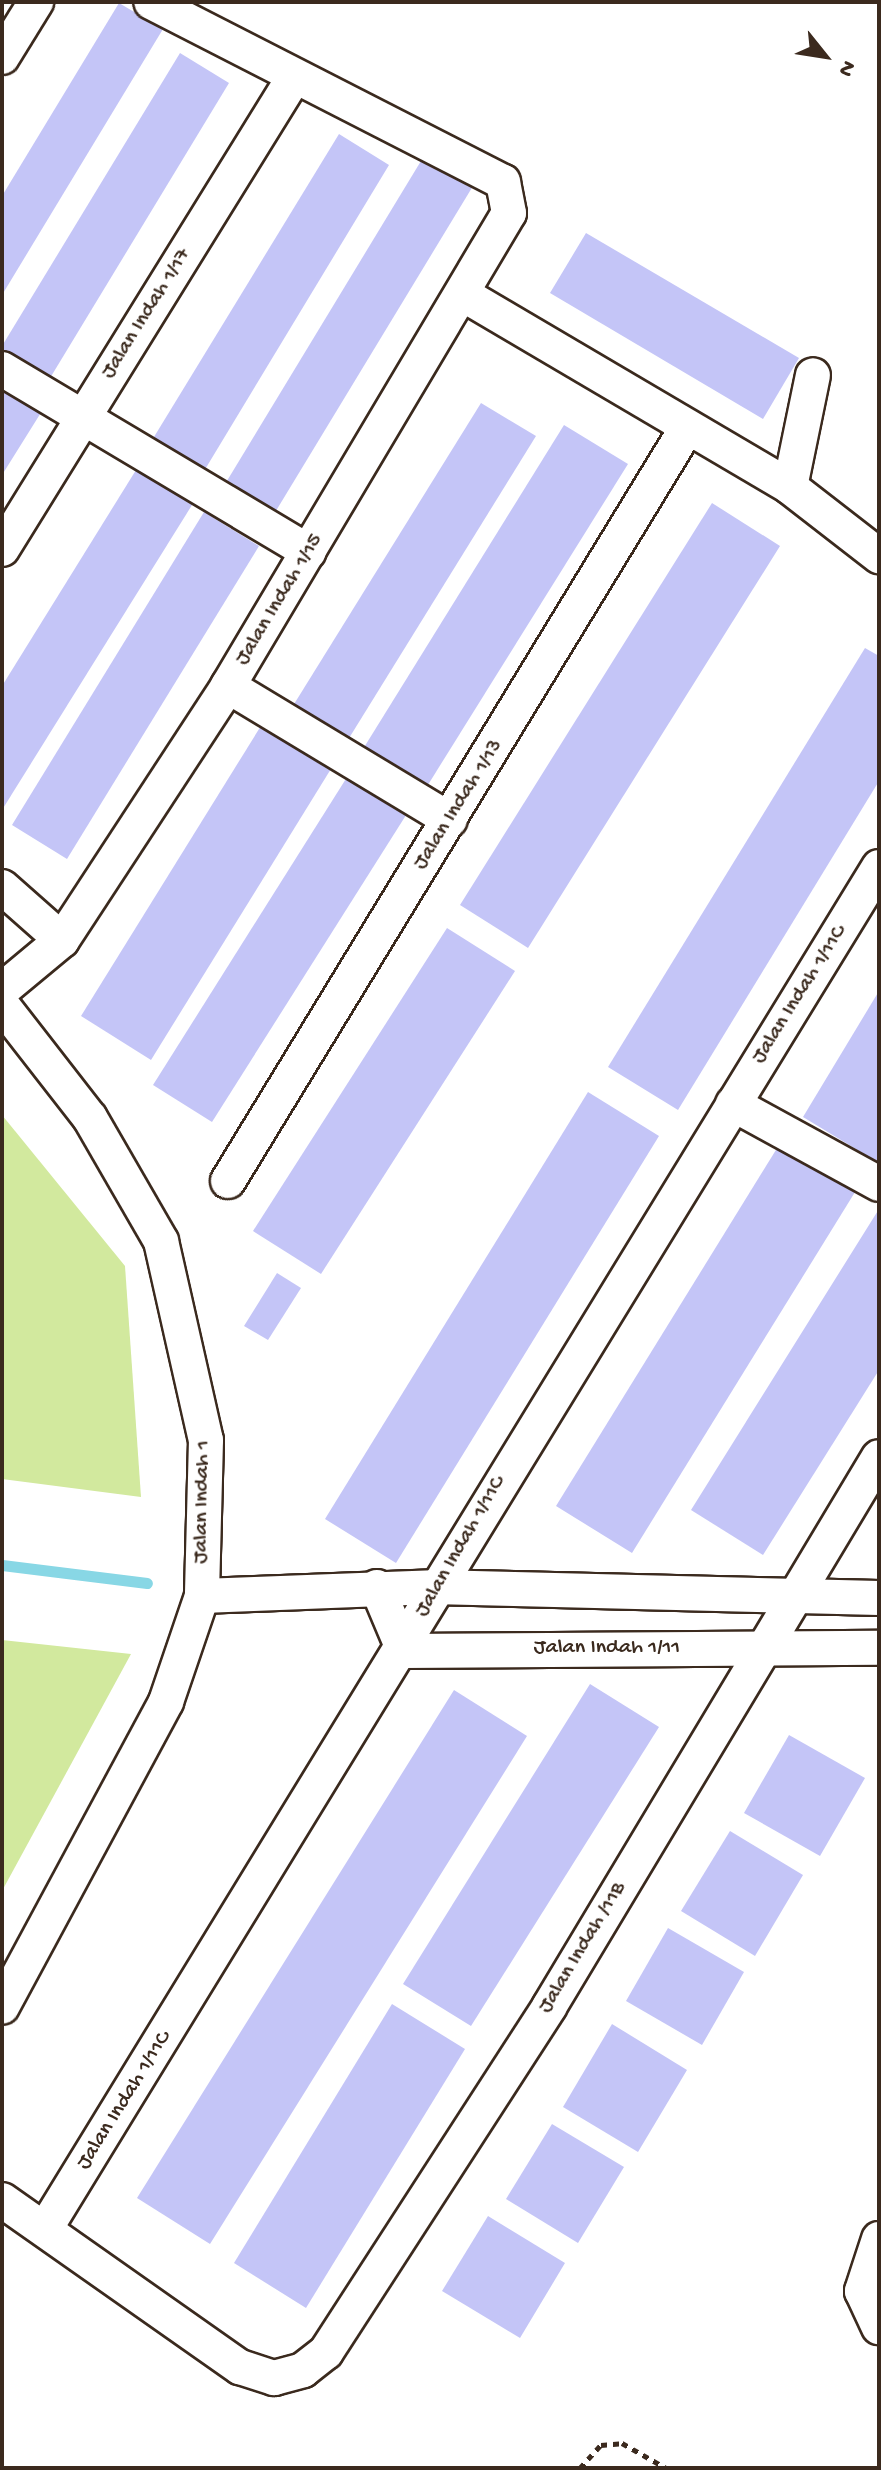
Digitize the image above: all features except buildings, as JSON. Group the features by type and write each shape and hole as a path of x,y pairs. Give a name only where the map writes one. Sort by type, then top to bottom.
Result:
{"street":[{"path":"2,57 36,2"},
{"path":"151,2 293,79"},
{"name":"Jalan Indah 1/15","path":"2,990 62,940 228,686 466,296 509,213 503,182 293,79"},
{"name":"Jalan Indah 1/17","path":"2,549 293,79"},
{"path":"466,296 790,487 879,556"},
{"path":"2,369 309,552"},
{"path":"790,487 813,375"},
{"name":"Jalan Indah 1/13","path":"228,1181 687,428"},
{"path":"228,686 450,820"},
{"name":"Jalan Indah 1/11C","path":"45,2229 404,1651 433,1587 879,867"},
{"path":"2,887 62,940"},
{"name":"Jalan Indah 1","path":"2,1005 90,1118 161,1241 190,1342 206,1440 202,1596 166,1702 118,1803 2,2007"},
{"path":"733,1104 879,1184"},
{"name":"Jalan Indah /11B","path":"45,2229 240,2367 274,2378 303,2370 326,2352 549,2007 792,1594 879,1457"},
{"path":"377,1587 404,1651"},
{"path":"202,1596 433,1587 879,1598"},
{"name":"Jalan Indah 1/11","path":"404,1651 879,1648"},
{"path":"2,2200 45,2229"},
{"path":"879,2239 862,2291 879,2327"}],"path":[{"path":"580,2468 601,2445 622,2443 666,2468"}],"green space":[{"path":"2,1115 125,1266 141,1497 2,1479"},
{"path":"2,1640 131,1654 2,1891"}],"waterway":[{"path":"2,1565 147,1583"}]}
